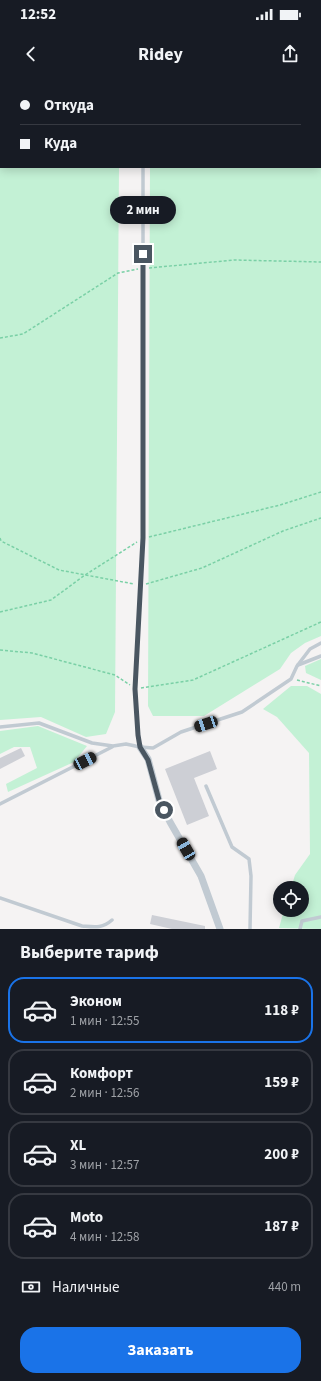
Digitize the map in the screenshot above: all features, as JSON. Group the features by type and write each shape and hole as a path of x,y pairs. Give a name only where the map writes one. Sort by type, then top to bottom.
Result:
{"street":[{"path":"140,747 148,760 159,800 201,876 220,929"}],"lane":[{"path":"140,747 135,689 143,538 143,168"},
{"path":"0,727 39,723 92,743 113,746 126,744 153,748 181,732 242,712 291,680 297,666 310,648 321,643"},
{"path":"297,666 321,656"},
{"path":"0,804 113,746"},
{"path":"206,786 232,847 249,859 251,876 250,929"},
{"path":"0,898 82,926 105,926 112,920"},
{"path":"300,929 302,921 321,916"}],"path":[{"path":"0,338 22,334 118,273 143,268 234,260 321,262"},
{"path":"0,612 51,600 84,575 143,538 280,505 321,492"},
{"path":"0,538 1,541 58,570 140,585 202,568 283,531 321,518"},
{"path":"0,650 32,653 115,675 135,689 193,680 321,622"},
{"path":"291,680 305,681 321,686"}],"green space":[{"path":"0,168 119,168 115,712 106,734 86,737 41,717 0,720"},
{"path":"150,168 321,168 321,636 305,643 291,653 280,669 204,716 153,716 148,706"},
{"path":"321,659 321,680 306,673 305,666"},
{"path":"291,686 307,686 321,694 321,929 279,928 282,917 309,917 309,881 293,881 295,875 310,854 309,753 277,717 263,709"},
{"path":"38,726 87,746 74,762 8,792 6,784 37,768 30,747 14,747 0,754 0,731"}],"building":[{"path":"21,748 25,756 0,769 0,758"},
{"path":"210,751 217,769 194,778 209,816 187,825 165,769"},
{"path":"152,915 205,926 205,929 172,929 150,924"}],"route":[{"path":"143,254 143,538 135,689 140,747 148,760 159,800 164,810"}]}
